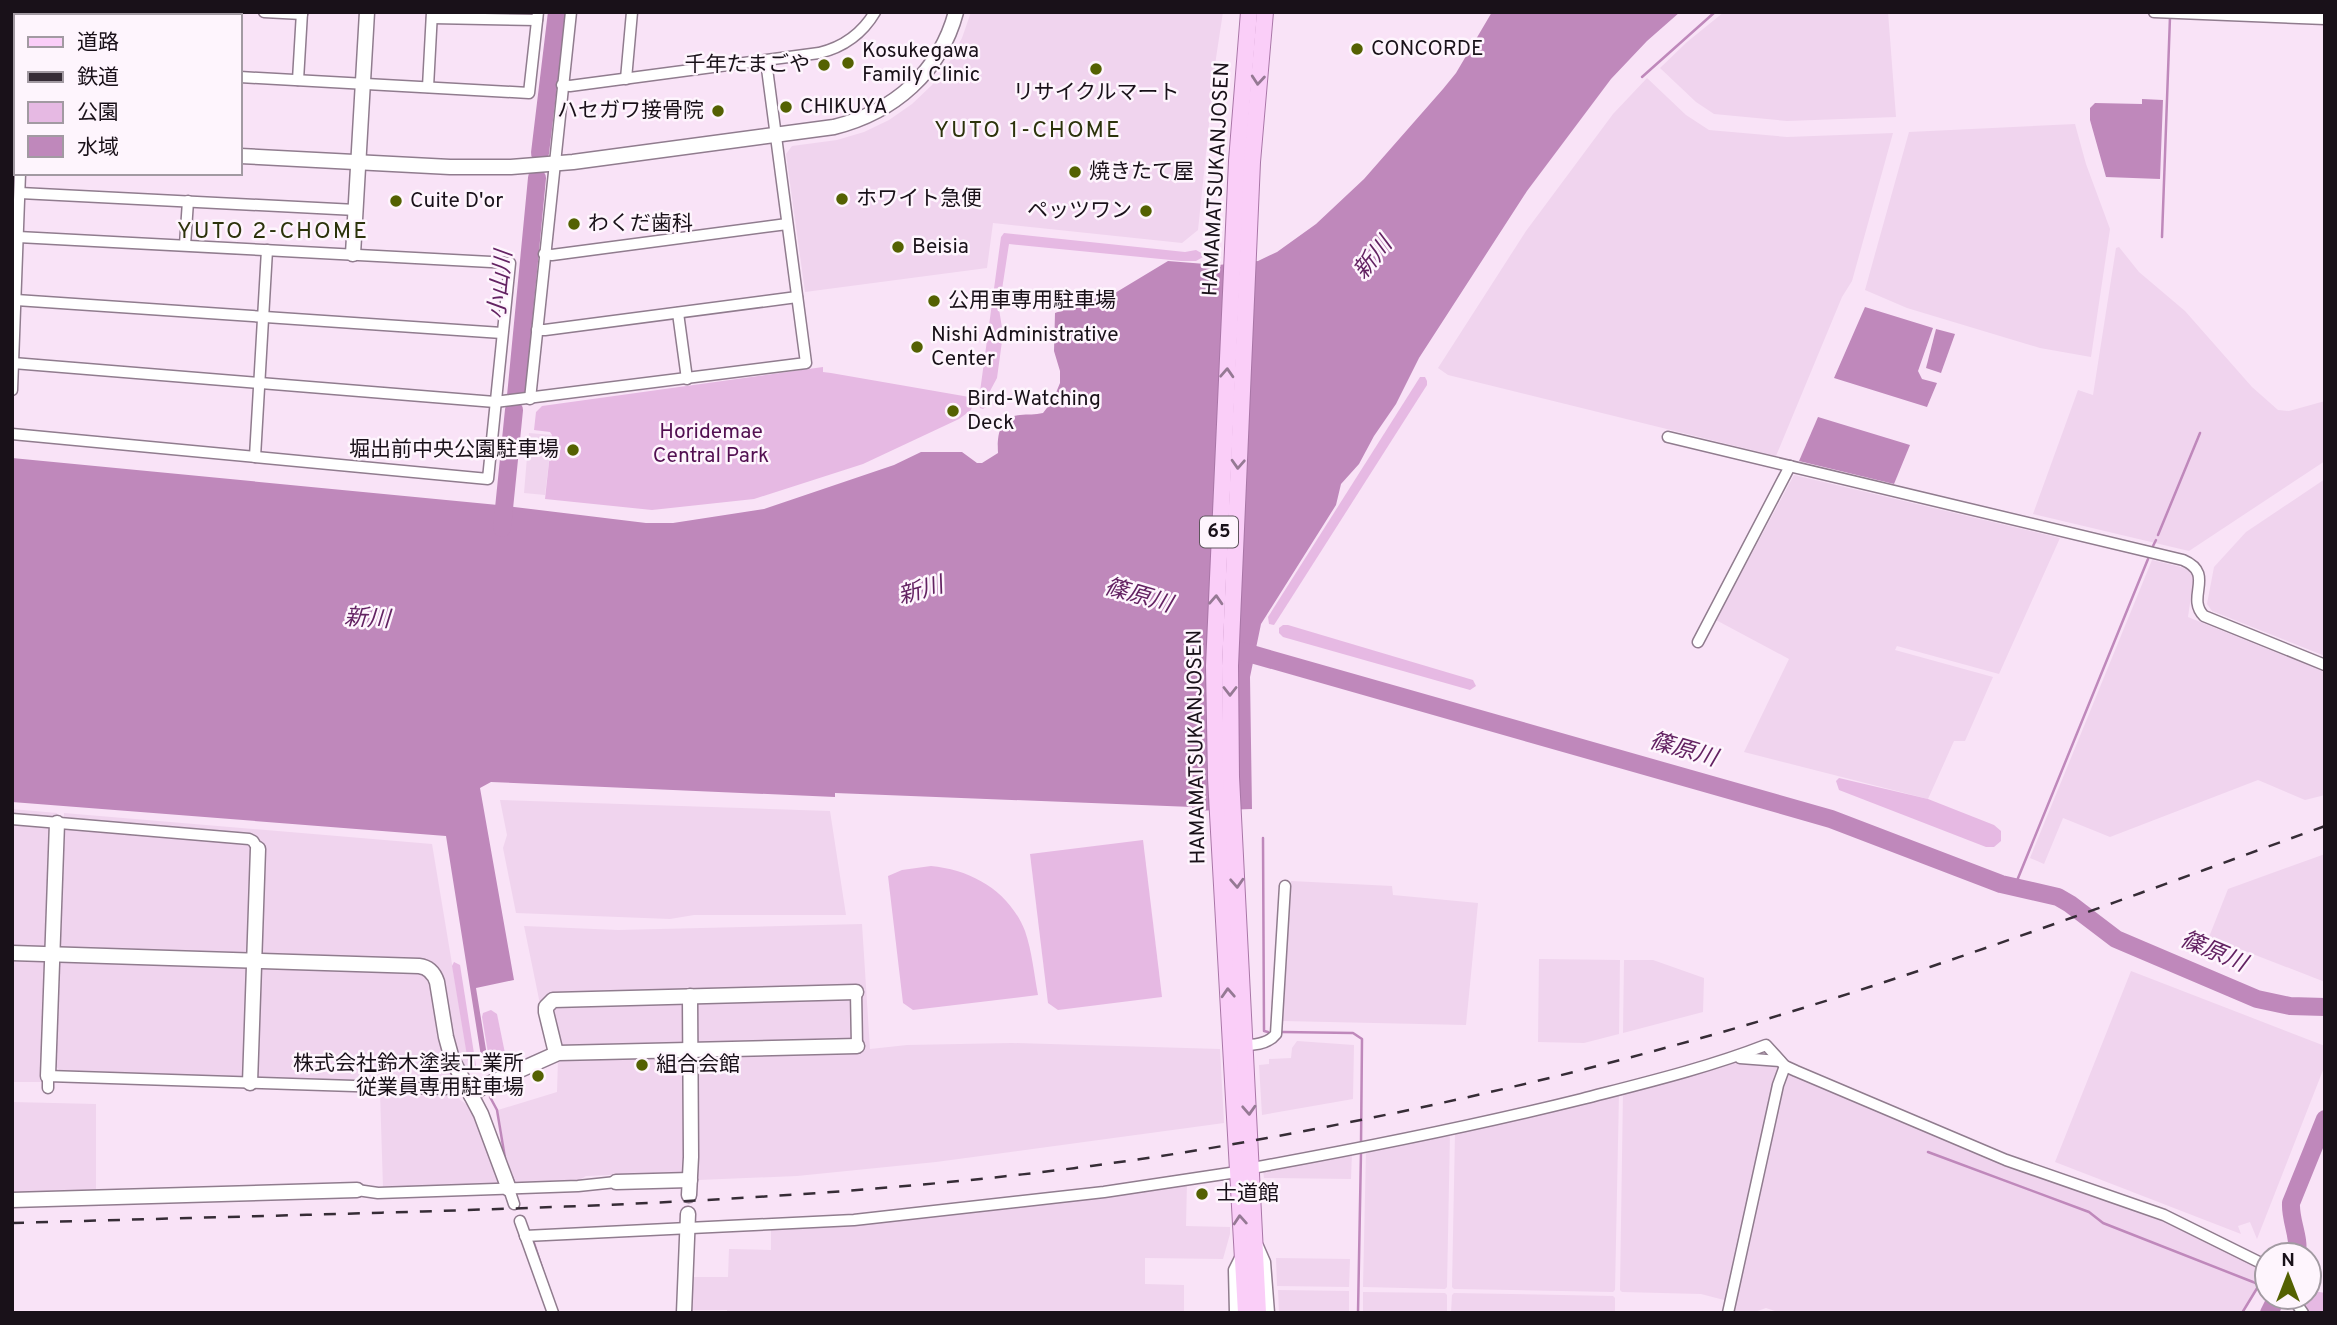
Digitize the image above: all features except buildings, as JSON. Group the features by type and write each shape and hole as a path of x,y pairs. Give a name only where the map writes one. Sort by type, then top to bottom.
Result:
{"main road":[{"name":"HAMAMATSUKANJOSEN","path":"1246,1313 1242,1253 1245,1170 1241,1054 1226,821 1241,102 1250,12"},
{"name":"HAMAMATSUKANJOSEN","path":"1240,248 1265,12"},
{"name":"HAMAMATSUKANJOSEN","path":"1245,1170 1255,1241 1258,1313"}],"street":[{"path":"264,12 302,13 298,80"},
{"path":"353,254 367,12"},
{"path":"530,399 571,12"},
{"path":"626,79 632,12"},
{"path":"562,85 819,53 837,48 859,33 875,12"},
{"path":"242,156 470,167 553,164 847,124 871,115 913,86 944,45 956,12"},
{"path":"2154,12 2325,19"},
{"path":"242,77 428,88 528,93 538,16 432,15 428,88"},
{"path":"13,363 495,402 806,363 766,61"},
{"path":"12,390 20,175"},
{"path":"20,193 356,210"},
{"path":"186,246 188,201"},
{"path":"544,254 788,224"},
{"path":"12,433 488,479 510,263 18,237"},
{"path":"255,457 267,250"},
{"path":"537,330 797,297"},
{"path":"16,300 502,332"},
{"path":"678,313 687,379"},
{"path":"1668,437 2183,560 2192,564 2198,572 2198,610 2204,616 2325,665"},
{"path":"1698,642 1790,466"},
{"path":"12,819 253,841 258,849 250,1083"},
{"path":"57,823 48,1082 250,1083 446,1089 463,1082"},
{"path":"1241,1054 1274,1038 1277,1030 1285,886"},
{"path":"12,953 427,968 436,978 449,1048 463,1082 481,1114 514,1204"},
{"path":"471,1095 484,1086 556,1053 857,1046 856,992 553,1000 547,1007 547,1012 556,1053"},
{"path":"689,1195 690,996"},
{"path":"525,1236 854,1220 1104,1192 1245,1170 1361,1148 1537,1110 1734,1058 1783,1063 2006,1160 2164,1215 2253,1259"},
{"path":"1728,1313 1783,1063"},
{"path":"12,1200 357,1190 370,1193 509,1189 690,1180"},
{"path":"684,1313 688,1214"},
{"path":"520,1221 553,1313"},
{"path":"1255,1241 1265,1262 1269,1313"},
{"path":"1235,1313 1234,1270 1242,1253"}],"shaded area":[{"path":"971,12 1223,12 1198,230 1182,243 993,223 987,268 805,292 786,154 792,146 837,140 864,132 889,120 912,104 932,85 949,63"},
{"path":"1724,12 1888,12 1896,117 1787,121 1714,114 1696,102 1660,68"},
{"path":"1647,78 1686,115 1709,130 1787,137 1893,133 1852,281 1842,297 1776,456 1448,375 1438,368 1526,231 1613,114"},
{"path":"2075,124 2086,164 2110,229 2091,357 2040,348 1907,308 1865,290 1909,132"},
{"path":"2119,247 2139,272 2185,311 2252,387 2278,410 2289,411 2325,401 2325,461 2189,551 2033,514 2078,390 2093,395 2116,248"},
{"path":"529,433 552,435 545,495 524,493"},
{"path":"1794,475 2060,538 1999,674 1897,646 1895,650 1993,677 1965,741 1954,741 1928,799 1744,752 1789,659 1716,620"},
{"path":"2325,479 2325,656 2212,611 2207,604 2214,567 2246,532"},
{"path":"2152,560 2181,567 2192,575 2188,617 2325,672 2325,795 2305,800 2258,780 2110,837 2063,818 2044,864 2030,858"},
{"path":"500,800 830,811 846,915 694,915 670,919 516,913 503,848 507,835"},
{"path":"12,809 57,813 56,819 50,819 42,1082 12,1082"},
{"path":"64,813 432,844 470,1072 450,1085 62,1072 55,1066"},
{"path":"2325,854 2325,982 2209,937 2228,889"},
{"path":"1291,881 1392,886 1393,895 1478,903 1466,1025 1283,1021"},
{"path":"862,924 870,1049 907,1045 1012,1043 1220,1049 1224,1123 936,1162 797,1176 698,1180 685,1170 586,1176 578,1181 516,1183 506,1158 498,1110 557,1092 558,1059 548,1043 524,926 618,930"},
{"path":"1539,959 1620,960 1619,1034 1584,1043 1538,1042"},
{"path":"1624,960 1653,960 1704,978 1703,1012 1623,1033"},
{"path":"2131,971 2325,1046 2325,1065 2257,1239 2250,1222 2238,1226 2241,1234 2055,1162"},
{"path":"1297,1041 1354,1045 1353,1099 1262,1115 1259,1065 1269,1064 1269,1059 1291,1058 1292,1048"},
{"path":"1734,1061 1779,1066 1728,1301 1701,1294 1622,1292 1623,1091"},
{"path":"1785,1072 2163,1218 2253,1262 2253,1293 2241,1313 1781,1313 1766,1308 1752,1313 1731,1313"},
{"path":"380,1091 452,1094 473,1109 500,1179 497,1184 383,1188"},
{"path":"1619,1093 1615,1290 1454,1289 1455,1132"},
{"path":"12,1102 96,1104 96,1191 12,1194"},
{"path":"1450,1132 1447,1287 1363,1287 1366,1150"},
{"path":"1352,1152 1351,1179 1264,1178 1263,1169"},
{"path":"1187,1182 1186,1226 1230,1227 1230,1234 1223,1259 1145,1258 1145,1284 1184,1285 1184,1313 727,1313 727,1310 690,1310 691,1277 728,1277 729,1249 771,1250 771,1227"},
{"path":"1276,1258 1350,1259 1349,1287 1277,1286"},
{"path":"1278,1290 1349,1291 1349,1313 1279,1313"},
{"path":"1363,1292 1445,1293 1447,1313 1363,1313"},
{"path":"1454,1293 1613,1296 1615,1313 1451,1313"}],"green space":[{"path":"1004,233 1185,252 1196,250 1203,254 1203,257 1196,261 1181,261 1009,244 999,309 1003,334 997,378 983,409 980,408 979,399 1001,237"},
{"name":"Horidemae Central Park","path":"823,367 823,372 975,398 971,410 959,419 863,464 754,499 652,510 545,499 552,435 550,432 534,430 536,412 542,406"},
{"path":"1420,377 1425,377 1427,385 1276,622 1274,625 1269,624 1268,617"},
{"path":"1283,625 1473,680 1476,686 1470,690 1283,637 1279,628"},
{"path":"1839,778 1928,799 1994,825 2001,831 2001,841 1994,847 1986,847 1839,790 1836,781"},
{"path":"1143,840 1162,997 1058,1010 1048,1003 1030,854"},
{"path":"931,866 961,872 975,878 999,894 1009,905 1025,931 1038,995 913,1010 903,1003 888,876 902,870"},
{"path":"454,962 460,965 476,1066 473,1071 469,1068 452,966"},
{"path":"491,1010 497,1014 507,1063 502,1071 494,1070 490,1065 482,1017 483,1013"},
{"path":"2325,1293 2325,1311 2313,1313 2310,1311 2323,1311"}],"water":[{"name":"新川","path":"1492,12 1680,12 1647,41 1611,79 1527,191 1419,358 1396,404 1359,464 1341,484 1336,505 1261,624 1250,677 1252,809 1193,811 1192,807 835,793 835,797 491,782 480,788 514,980 476,988 489,1068 483,1069 446,836 12,802 12,458 498,505 646,523 673,523 764,509 894,465 921,452 962,452 977,463 982,463 998,453 999,434 1008,419 1013,416 1043,413 1053,400 1060,383 1060,371 1054,351 1055,313 1093,299 1110,296 1168,261 1218,265 1258,261 1277,252 1316,224 1364,179 1456,73"},
{"path":"2142,99 2163,100 2160,179 2106,177 2090,120 2090,108 2095,103 2142,104"},
{"path":"1865,307 1933,328 1918,371 1922,379 1937,383 1927,407 1834,378"},
{"path":"1936,329 1955,334 1941,373 1926,368"},
{"path":"1818,417 1910,445 1894,484 1799,461"}],"waterway":[{"name":"小山川","path":"540,153 557,12"},
{"path":"1642,77 1715,12"},
{"path":"2162,237 2170,17"},
{"name":"小山川","path":"516,396 537,178"},
{"name":"小山川","path":"502,528 514,410"},
{"path":"2158,535 2200,433"},
{"path":"2152,548 2156,540"},
{"path":"2014,888 2148,559"},
{"name":"篠原川","path":"1234,649 1831,819 2001,884 2058,897 2116,939 2257,999 2290,1006 2325,1007"},
{"path":"1263,838 1264,1031 1268,1032"},
{"path":"1282,1032 1353,1033 1362,1039 1361,1145"},
{"path":"490,1097 497,1110 505,1158"},
{"name":"篠原川","path":"2297,1241 2291,1203 2325,1119"},
{"path":"1358,1313 1361,1152"},
{"path":"1928,1152 2089,1212 2103,1223 2259,1285 2242,1313"},
{"path":"512,1177 514,1182"},
{"path":"533,1240 545,1277"}],"railway":[{"path":"12,1223 532,1208 772,1196 1020,1175 1185,1152 1420,1108 1622,1060 1755,1023 2001,943 2325,826"}],"place":[{"name":"CONCORDE","path":"1357,49"},
{"name":"Kosukegawa Family Clinic","path":"848,63"},
{"name":"千年たまごや","path":"824,65"},
{"name":"リサイクルマート","path":"1096,69"},
{"name":"CHIKUYA","path":"786,107"},
{"name":"ハセガワ接骨院","path":"718,111"},
{"name":"焼きたて屋","path":"1075,172"},
{"name":"ホワイト急便","path":"842,199"},
{"name":"Cuite D'or","path":"396,201"},
{"name":"ペッツワン","path":"1146,211"},
{"name":"わくだ歯科","path":"574,224"},
{"name":"Beisia","path":"898,247"},
{"name":"公用車専用駐車場","path":"934,301"},
{"name":"Nishi Administrative Center","path":"917,347"},
{"name":"Bird-Watching Deck","path":"953,411"},
{"name":"堀出前中央公園駐車場","path":"573,450"},
{"name":"組合会館","path":"642,1065"},
{"name":"株式会社鈴木塗装工業所 従業員専用駐車場","path":"538,1076"},
{"name":"士道館","path":"1202,1194"}],"district":[{"name":"YUTO 1-CHOME","path":"1028,131"},
{"name":"YUTO 2-CHOME","path":"273,232"}]}
